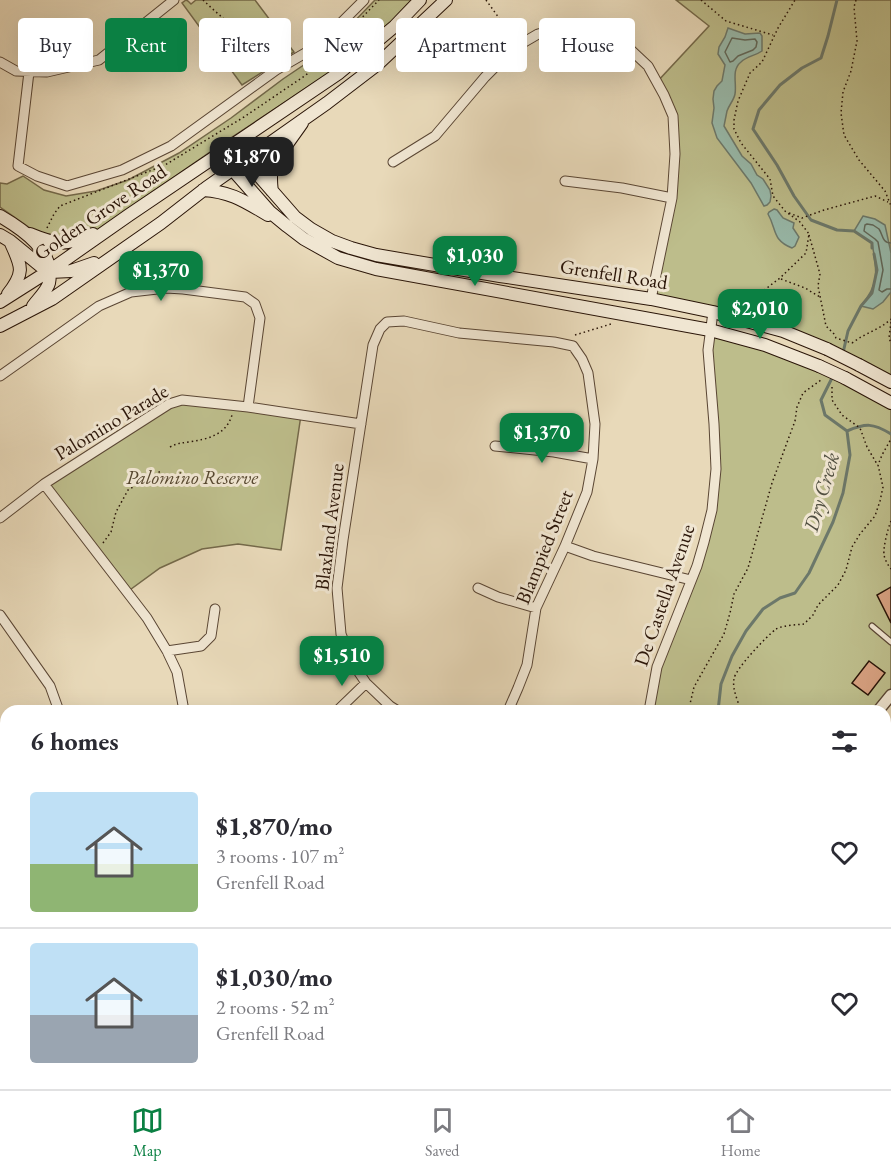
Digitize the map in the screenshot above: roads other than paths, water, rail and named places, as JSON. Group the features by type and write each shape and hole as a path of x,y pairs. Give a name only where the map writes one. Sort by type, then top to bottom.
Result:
{"main road":[{"name":"Golden Grove Road","path":"2,301 339,73 395,26 420,0"},
{"name":"Golden Grove Road","path":"0,326 52,299 246,161 378,64 446,0"},
{"path":"272,191 273,169 306,117"},
{"name":"Grenfell Road","path":"226,150 246,161 295,218 332,241 376,255 651,299 713,312 783,331 827,349 891,382"},
{"name":"Grenfell Road","path":"226,150 233,170 270,212 304,239 338,258 376,269 710,330 765,345 819,366 891,403"},
{"path":"203,190 235,196 287,226"},
{"path":"0,216 26,232 45,240 62,243 80,240 116,224"},
{"path":"26,232 48,258 49,283 28,311"},
{"path":"5,238 48,272 80,269 132,243"},
{"path":"2,301 18,282 21,270 17,257 5,238"}],"street":[{"path":"93,61 99,60 174,0"},
{"path":"29,72 18,166 37,177 67,186 122,170 171,146 276,70 314,48 364,0"},
{"path":"393,162 435,136 485,77 514,48 538,34 560,28 586,28 612,36 648,66 673,116 675,154 672,198 651,299"},
{"path":"0,62 18,72"},
{"path":"565,181 622,188 672,198"},
{"path":"0,376 99,306 131,292 166,288 245,297 255,304 260,318 248,407"},
{"name":"De Castella Avenue","path":"650,705 657,667 692,580 712,510 716,469 708,350 713,312"},
{"name":"Blaxland Avenue","path":"389,705 366,683 352,662 341,634 338,588 343,540 373,345 380,329 387,322 404,321 459,333 554,342 573,346 582,359"},
{"name":"Blampied Street","path":"511,705 527,665 536,608 587,492 593,459 595,424 588,373 582,359"},
{"name":"Palomino Parade","path":"0,518 44,484 169,404 182,400 234,405 361,424"},
{"path":"495,446 554,452 593,459"},
{"path":"44,484 147,618 177,672 183,705"},
{"path":"565,546 593,556 692,580"},
{"path":"478,588 498,597 536,608"},
{"path":"167,651 201,646 211,636 215,609"},
{"path":"0,615 50,686 57,705"},
{"path":"343,705 366,683"}],"lane":[{"path":"872,626 891,642"}],"water":[{"path":"728,28 745,34 760,33 762,36 762,51 743,60 736,69 735,94 727,111 724,126 742,156 751,164 770,190 770,202 764,206 751,183 717,138 712,123 714,91 722,81 725,65 718,54 719,47"},
{"path":"774,209 783,218 794,223 793,228 799,237 792,248 781,242 776,234 768,214"},
{"path":"863,216 885,225 891,253 891,292 873,309 861,306 876,276 872,243 854,231"}],"waterway":[{"name":"Dry Creek","path":"837,0 821,58 802,68 780,85 759,110 753,129 811,220 837,230 854,231 872,243 872,248"},
{"name":"Dry Creek","path":"843,353 848,331 861,306 872,293 877,270 874,254"},
{"name":"Dry Creek","path":"719,705 721,684 732,656 746,631 763,609 780,598 795,593 809,573 833,522 843,493 850,455 847,431 825,415 821,400 833,376"},
{"path":"847,431 869,425 891,434"}],"park label":[{"name":"Palomino Reserve","path":"192,477"}]}
